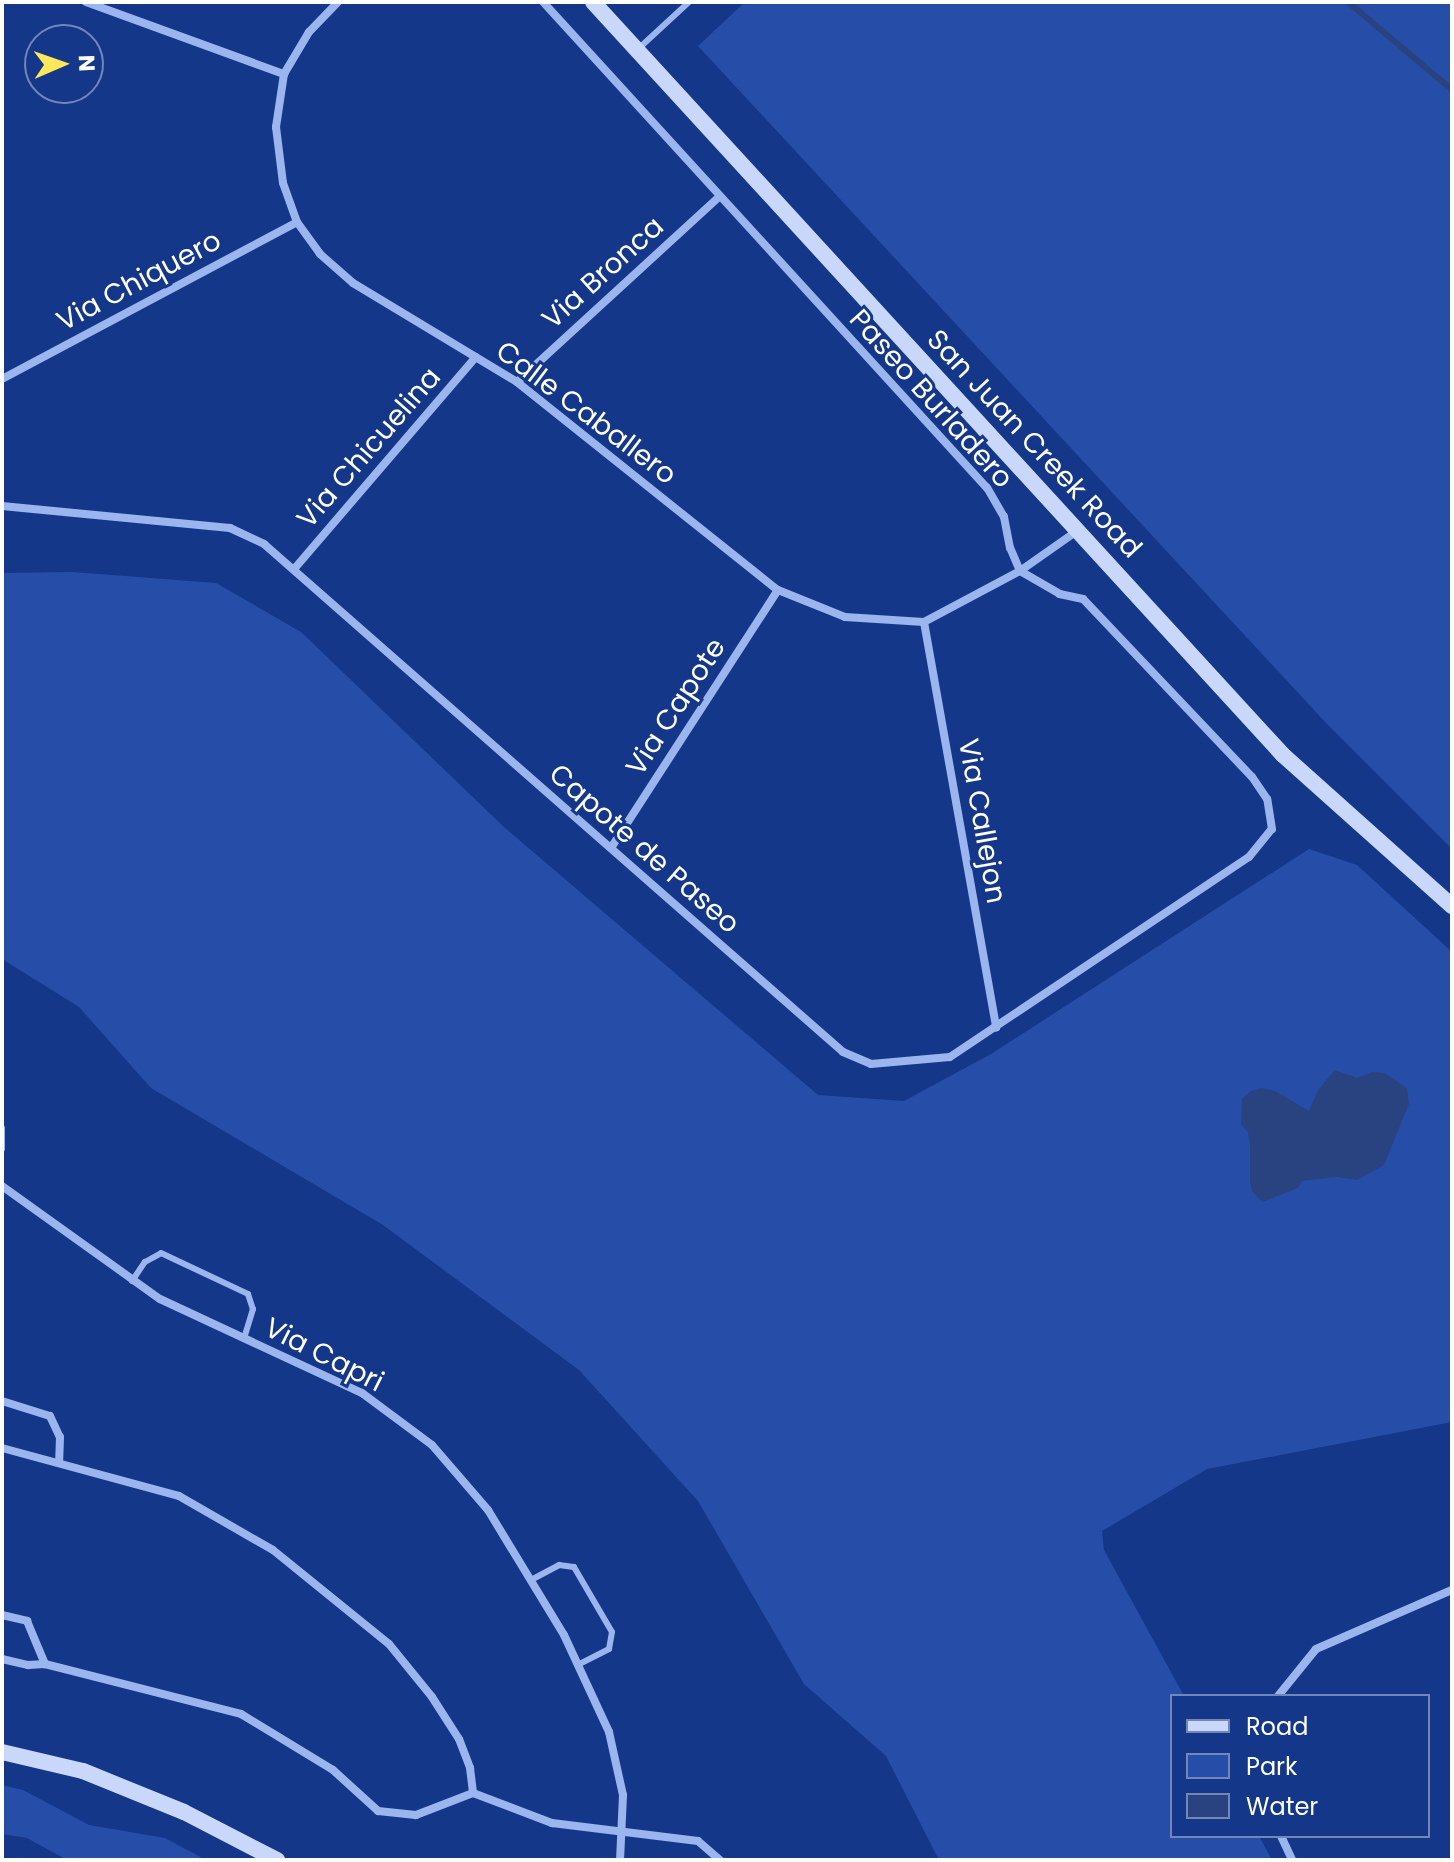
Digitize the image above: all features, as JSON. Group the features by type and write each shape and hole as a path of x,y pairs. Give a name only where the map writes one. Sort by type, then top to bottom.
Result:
{"main road":[{"name":"San Juan Creek Road","path":"593,2 1283,755 1452,906"},
{"path":"2,1752 83,1771 184,1812 277,1860"}],"street":[{"path":"86,2 284,74"},
{"name":"Calle Caballero","path":"338,2 309,32 284,74 276,127 283,183 297,222 320,254 353,283 517,382 778,590 845,617 924,622"},
{"name":"Paseo Burladero","path":"543,2 987,488 1004,517 1010,548 1020,571"},
{"name":"Via Bronca","path":"517,382 719,197"},
{"name":"Via Chiquero","path":"2,379 297,222"},
{"name":"Via Chicuelina","path":"295,568 476,357"},
{"name":"Capote de Paseo","path":"2,506 230,528 264,544 295,568 465,723 843,1052 871,1064 950,1057 1249,857 1272,829 1267,799 1252,777 1083,599 1060,594 1020,571"},
{"path":"924,622 1020,571 1078,530"},
{"name":"Via Capote","path":"611,848 778,590"},
{"name":"Via Callejon","path":"924,622 996,1028"},
{"name":"Via Capri","path":"2,1186 160,1299 362,1393 432,1445 488,1510 578,1665 609,1732 623,1795 624,1829 620,1860"},
{"path":"2,1401 50,1416 60,1437 59,1462"},
{"path":"2,1448 179,1496 273,1550 389,1644 432,1697 459,1739 470,1768 473,1793"},
{"path":"1280,1694 1316,1649 1452,1590"},
{"path":"2,1615 27,1621 45,1664"},
{"path":"2,1659 28,1665 45,1664 241,1714 333,1770 378,1811 416,1815 473,1793 552,1823 624,1829 698,1841 720,1860"},
{"path":"1282,1838 1292,1860"}],"lane":[{"path":"637,50 689,2"},
{"path":"2,1128 2,1149"},
{"path":"132,1281 145,1262 161,1253 248,1294 253,1309 244,1339"},
{"path":"531,1580 559,1565 574,1567 612,1632 609,1649 578,1665"}],"green space":[{"path":"745,2 1452,2 1452,849 1327,724 698,46"},
{"path":"73,572 216,583 301,632 505,828 818,1095 904,1101 991,1054 1309,849 1357,865 1452,952 1452,1422 1207,1469 1102,1531 1104,1550 1183,1694 1170,1694 1170,1838 1260,1838 1272,1860 939,1860 886,1756 804,1684 698,1501 579,1370 383,1225 151,1088 79,1007 2,959 2,573"},
{"path":"2,1785 23,1790 89,1825 165,1838 206,1860 65,1859 27,1838 2,1834"}],"water":[{"path":"1335,1070 1357,1078 1372,1072 1384,1073 1407,1088 1409,1104 1384,1165 1357,1180 1337,1177 1302,1181 1298,1188 1262,1202 1252,1191 1250,1181 1248,1132 1241,1125 1242,1098 1262,1088 1275,1091 1309,1111 1318,1090"}],"waterway":[{"path":"1348,2 1452,90"}]}
